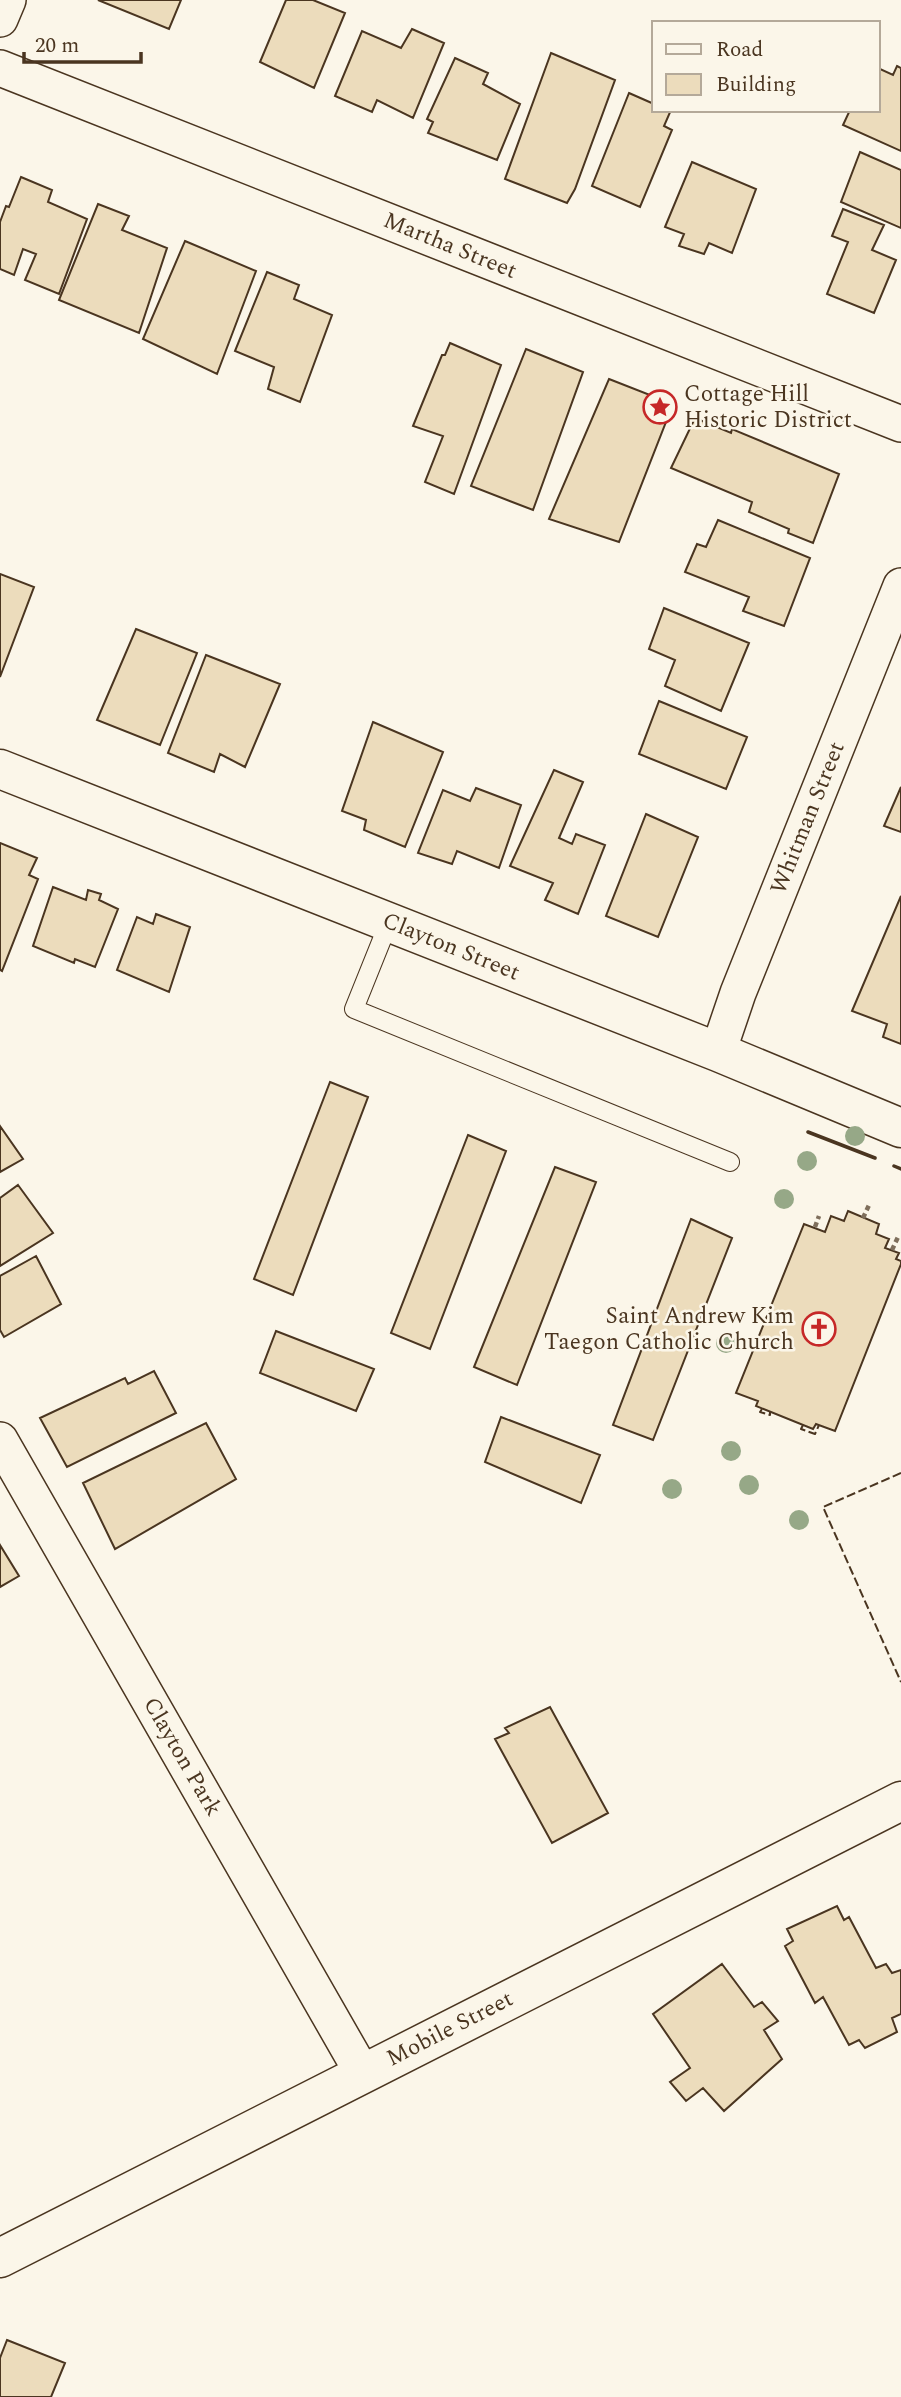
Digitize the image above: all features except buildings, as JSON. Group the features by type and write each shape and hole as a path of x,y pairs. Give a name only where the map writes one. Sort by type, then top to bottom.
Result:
{"street":[{"path":"0,19 8,0"},
{"name":"Martha Street","path":"0,68 901,424"},
{"name":"Whitman Street","path":"718,1052 738,993 901,586"},
{"name":"Clayton Street","path":"0,769 718,1052 901,1128"},
{"name":"Clayton Park","path":"0,1440 363,2074"},
{"name":"Mobile Street","path":"0,2258 901,1801"}],"lane":[{"path":"388,922 354,1009 730,1162"}],"path":[{"path":"863,1218 870,1203"},
{"path":"814,1227 819,1216"},
{"path":"892,1250 898,1237"}],"fence":[{"path":"762,1409 760,1412 770,1415 770,1412"},
{"path":"803,1425 801,1429 815,1434 819,1425"},
{"path":"901,1473 823,1507 901,1682"}],"wall":[{"path":"808,1132 875,1158"},
{"path":"894,1166 901,1169"}],"place":[{"name":"Cottage Hill Historic District","path":"660,407"},
{"name":"Saint Andrew Kim Taegon Catholic Church","path":"819,1329"}]}
